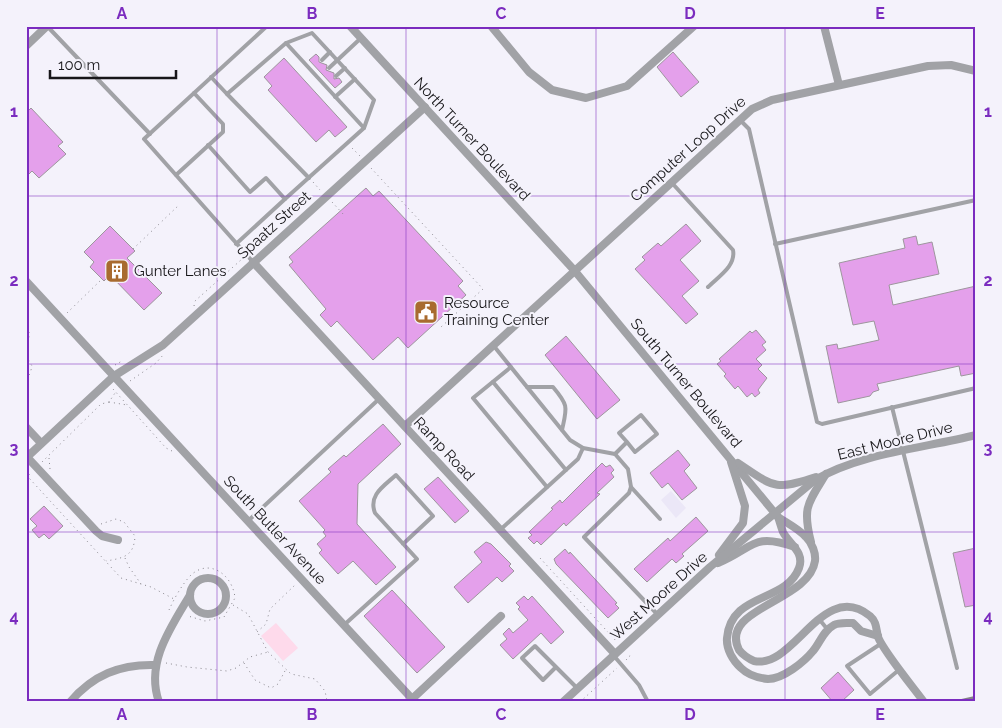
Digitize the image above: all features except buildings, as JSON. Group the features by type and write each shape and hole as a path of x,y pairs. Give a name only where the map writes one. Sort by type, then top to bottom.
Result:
{"street":[{"path":"26,46 47,26"},
{"name":"North Turner Boulevard","path":"350,26 574,270"},
{"path":"491,26 529,72 552,90 586,98 627,86 694,26"},
{"path":"824,26 839,85"},
{"name":"Computer Loop Drive","path":"405,426 752,109 772,100 939,65 961,67 976,71"},
{"name":"Spaatz Street","path":"26,457 114,376 163,346 425,107"},
{"name":"Ramp Road","path":"253,262 615,655"},
{"name":"South Turner Boulevard","path":"574,270 777,515"},
{"name":"South Butler Avenue","path":"26,281 413,700"},
{"path":"26,427 41,444"},
{"name":"East Moore Drive","path":"777,515 828,473 860,461 976,435"},
{"path":"26,457 96,531 102,536 118,540"},
{"path":"730,458 770,485 783,487 828,473"},
{"path":"710,567 743,524 745,506 730,458"},
{"path":"828,473 809,502 805,514 813,546 814,564 807,580 794,590 743,620 736,630 736,639 740,652 751,660 763,662 778,656 819,619 831,611 842,608 854,608 874,620 880,639 924,702"},
{"path":"777,515 806,537 813,546"},
{"path":"777,515 783,532 795,547 800,558 800,566 794,577 786,584 746,606 734,615 728,627 727,642 730,655 745,672 760,678 772,679 787,673 812,652 833,625 853,623 861,631 880,639"},
{"name":"West Moore Drive","path":"564,702 710,567 777,515"},
{"path":"710,567 738,555 753,543 766,539 795,547"},
{"path":"159,702 159,667 169,630 196,582 209,578 221,583 226,596 220,609 208,613 195,608 190,595"},
{"path":"413,700 500,616"},
{"path":"70,702 89,682 104,674 137,665 159,667"}],"lane":[{"path":"47,26 150,134"},
{"path":"253,262 211,212 144,139 266,26"},
{"path":"227,94 286,43 312,33 374,100 364,128 236,244"},
{"path":"329,68 361,38"},
{"path":"286,43 364,128"},
{"path":"322,60 330,52"},
{"path":"311,70 315,66"},
{"path":"336,76 345,68"},
{"path":"318,78 322,74"},
{"path":"212,77 309,178"},
{"path":"335,97 355,79"},
{"path":"326,86 329,82"},
{"path":"176,175 223,132 223,124 194,93"},
{"path":"740,120 749,128 817,422 822,424 976,388"},
{"path":"208,145 250,192 266,178 285,199"},
{"path":"671,182 733,250 734,258 731,264 708,287"},
{"path":"775,244 976,200"},
{"path":"493,345 570,440 583,448 615,454 628,469 631,487 629,494 584,537 658,615"},
{"path":"511,367 473,398 547,487"},
{"path":"493,382 566,470"},
{"path":"527,387 549,386 566,402 567,407 562,430"},
{"path":"248,521 380,399"},
{"path":"892,408 957,668"},
{"path":"641,415 657,434 635,452 627,442 619,433 641,415"},
{"path":"615,454 627,442"},
{"path":"500,530 578,459 583,448"},
{"path":"344,625 417,559 403,544 373,508 376,494 396,475 433,516 403,544"},
{"path":"631,487 660,519"},
{"path":"819,619 828,630"},
{"path":"880,639 847,666 870,694 900,668"},
{"path":"556,667 543,680 522,658 535,646 556,667 578,689"},
{"path":"615,655 639,685 648,702"}],"path":[{"path":"348,144 483,289 441,327"},
{"path":"133,249 179,205"},
{"path":"193,308 195,301 246,255"},
{"path":"64,316 102,279"},
{"path":"26,328 30,334 26,345"},
{"path":"124,386 156,363 168,350"},
{"path":"26,356 32,366 26,378"},
{"path":"114,376 115,364 123,360"},
{"path":"107,382 166,448 174,453"},
{"path":"109,402 116,392"},
{"path":"50,471 49,458 53,449 101,404 109,402 127,405"},
{"path":"36,468 49,458"},
{"path":"26,472 121,578 151,587 174,599"},
{"path":"98,523 116,519 124,522 135,536 132,552 126,558 106,561"},
{"path":"126,558 129,567 141,585"},
{"path":"169,610 174,599 191,575 207,569 221,572 230,579 235,598 233,605 224,617 205,621 189,615 186,616"},
{"path":"257,633 266,624 270,609 295,585"},
{"path":"233,605 248,614 268,652 291,674 315,679 325,691 326,701 339,702"},
{"path":"159,667 165,662 187,667 227,670 244,663 250,657 268,652"},
{"path":"244,663 255,680 272,688 278,684 286,668"}],"shaded area":[{"path":"671,491 686,508 676,518 661,500"},
{"path":"276,623 298,648 283,661 261,636"}],"railway":[{"path":"954,702 976,697"}],"place":[{"name":"Gunter Lanes","path":"117,271"},
{"name":"Resource Training Center","path":"426,312"}]}
